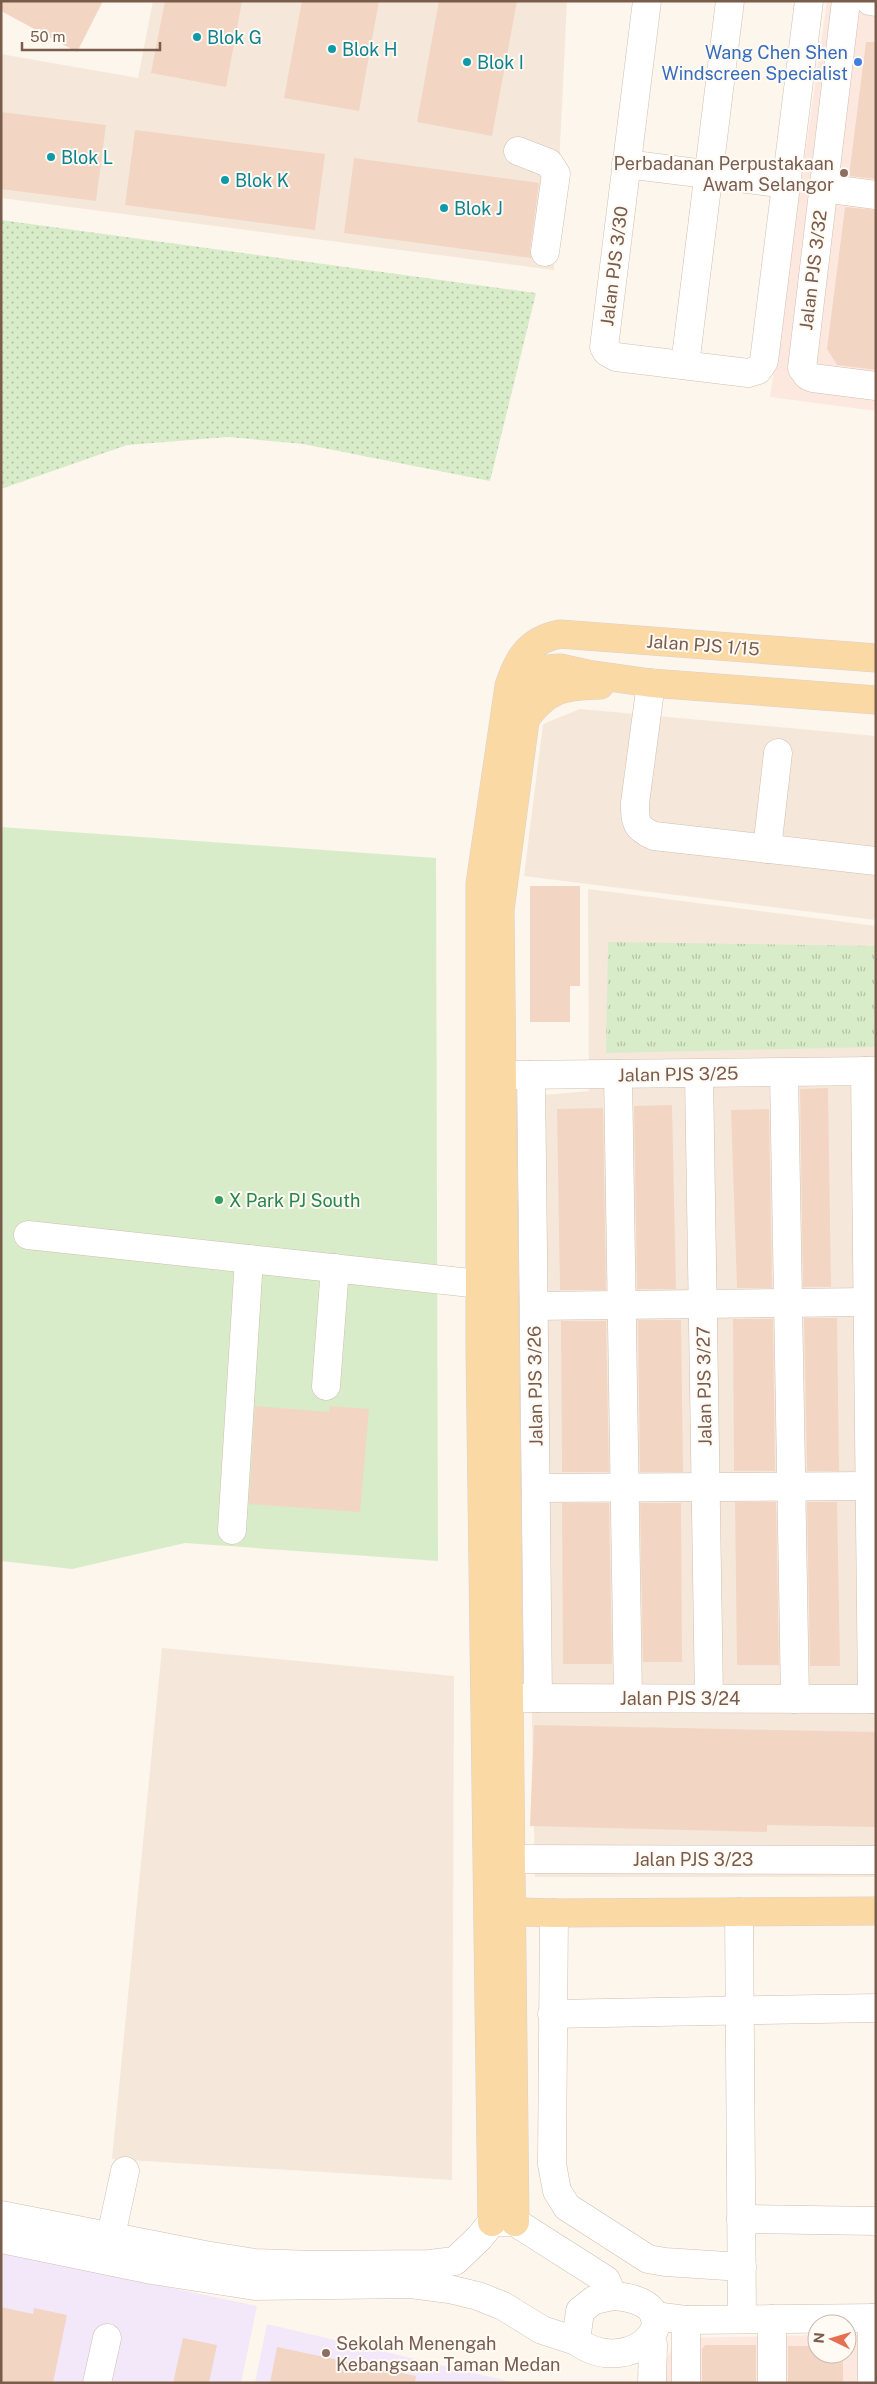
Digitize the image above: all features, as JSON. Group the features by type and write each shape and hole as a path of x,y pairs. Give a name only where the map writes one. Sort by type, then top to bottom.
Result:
{"main road":[{"name":"Jalan PJS 1/15","path":"533,646 545,637 560,634 876,658"},
{"path":"503,2222 496,1698 491,1075 480,884 509,686 516,665 533,646 547,669"},
{"path":"500,1911 511,1859 496,1698 480,1284 500,910 528,698 533,685 547,669 560,668 587,674 652,683 876,700"},
{"path":"525,719 538,701 554,691 574,686 652,683"},
{"path":"500,1911 554,1913 876,1911"}],"street":[{"name":"Jalan PJS 3/30","path":"647,1 604,341 607,352 616,357 685,365"},
{"path":"730,1 685,365 754,373 762,366 765,353 809,1"},
{"name":"Jalan PJS 3/32","path":"846,1 802,362 804,373 808,376 876,386"},
{"path":"870,1 876,2"},
{"path":"518,151 549,163 556,174 545,252"},
{"path":"626,164 786,184"},
{"path":"823,188 876,195"},
{"path":"652,683 635,804 635,821 643,831 654,836 876,862"},
{"path":"767,849 778,753"},
{"path":"870,1071 868,1302 874,1699"},
{"name":"Jalan PJS 3/25","path":"491,1075 870,1071"},
{"path":"784,1073 795,1699"},
{"path":"618,1074 628,1698"},
{"name":"Jalan PJS 3/27","path":"699,1074 709,1698"},
{"name":"Jalan PJS 3/26","path":"531,1075 538,1698"},
{"path":"28,1236 480,1284"},
{"path":"232,1530 249,1260"},
{"path":"326,1386 335,1268"},
{"path":"534,1306 868,1302"},
{"path":"536,1488 870,1486"},
{"name":"Jalan PJS 3/24","path":"496,1698 874,1699"},
{"name":"Jalan PJS 3/23","path":"511,1859 876,1860"},
{"path":"738,1912 742,2319"},
{"path":"554,1913 552,2164 557,2191 568,2207 648,2259 665,2262 742,2266"},
{"path":"552,2014 739,2009 876,2008"},
{"path":"108,2248 125,2171"},
{"path":"1,2215 108,2248 255,2286 411,2284 449,2289 478,2296 503,2306 542,2330 576,2341 586,2354 620,2371 642,2359 653,2345"},
{"path":"741,2219 876,2221"},
{"path":"1,2239 255,2263 429,2264 455,2261 480,2237 503,2222 606,2280 613,2296"},
{"path":"576,2341 580,2311 594,2300 613,2296 626,2297 636,2301 647,2308 654,2316 656,2336 653,2345 652,2383"},
{"path":"654,2316 686,2320 874,2318 872,2383"},
{"path":"772,2318 772,2383"},
{"path":"686,2320 686,2383"},
{"path":"97,2383 107,2338"}],"shaded area":[{"path":"153,1 567,1 554,270 1,198 1,54 138,78"},
{"path":"827,1 876,1 876,411 770,397"},
{"path":"580,709 876,736 876,920 524,876 543,724"},
{"path":"588,889 876,926 876,1877 535,1877 520,1097 589,1091"},
{"path":"162,1648 454,1676 452,2180 112,2159"},
{"path":"1,2252 257,2306 241,2383 1,2383"},
{"name":"Sekolah Menengah Kebangsaan Taman Medan","path":"267,2324 516,2383 255,2383"},
{"path":"876,2334 876,2383 665,2383 665,2362 678,2338 807,2335 807,2364 857,2364 857,2335"}],"green space":[{"path":"1,220 536,293 490,481 303,444 228,437 127,445 1,489"},
{"name":"X Park PJ South","path":"1,827 436,858 438,1561 185,1543 72,1569 1,1561"},
{"path":"608,942 876,946 876,1047 606,1053"}],"building":[{"path":"1,1 103,1 77,52 1,11"},
{"name":"Blok G","path":"165,1 242,1 226,87 151,73"},
{"name":"Blok H","path":"302,1 379,1 359,111 284,98"},
{"name":"Blok I","path":"439,1 517,1 492,136 417,122"},
{"path":"866,42 876,42 876,179 849,176"},
{"name":"Blok L","path":"1,112 106,125 96,201 1,189"},
{"name":"Blok K","path":"135,130 325,154 315,230 125,205"},
{"name":"Blok J","path":"354,158 539,183 530,250 531,258 344,233"},
{"path":"845,207 876,210 876,370 837,365 827,349"},
{"path":"530,886 580,886 580,986 570,986 570,1022 530,1022"},
{"path":"828,1088 831,1287 803,1287 800,1089"},
{"path":"672,1105 676,1289 637,1289 634,1106"},
{"path":"603,1108 606,1290 560,1290 557,1109"},
{"path":"769,1109 772,1288 737,1288 731,1110"},
{"path":"804,1318 837,1318 839,1471 807,1471"},
{"path":"733,1319 773,1319 775,1471 734,1471"},
{"path":"638,1320 681,1320 683,1472 640,1472"},
{"path":"561,1321 606,1321 609,1472 562,1472"},
{"path":"255,1406 329,1412 330,1406 369,1409 360,1512 249,1504"},
{"path":"735,1502 776,1502 779,1665 737,1665"},
{"path":"807,1502 837,1502 840,1666 810,1666"},
{"path":"562,1503 609,1503 612,1664 563,1664"},
{"path":"640,1503 681,1503 682,1662 643,1662"},
{"path":"534,1725 876,1732 876,1827 767,1825 767,1832 530,1826"},
{"path":"1,2307 33,2314 34,2308 67,2315 53,2383 1,2383"},
{"path":"183,2338 217,2345 209,2383 173,2383"},
{"path":"705,2345 756,2345 756,2383 702,2383 702,2349"},
{"path":"788,2346 807,2346 807,2364 843,2364 843,2383 788,2383"},
{"path":"277,2347 348,2362 348,2360 379,2366 379,2368 416,2376 415,2383 270,2383"}],"place":[{"name":"Blok G","path":"197,37"},
{"name":"Blok H","path":"332,49"},
{"name":"Blok I","path":"467,62"},
{"name":"Wang Chen Shen Windscreen Specialist","path":"858,62"},
{"name":"Blok L","path":"51,157"},
{"name":"Perbadanan Perpustakaan Awam Selangor","path":"844,173"},
{"name":"Blok K","path":"225,180"},
{"name":"Blok J","path":"444,208"},
{"name":"X Park PJ South","path":"219,1200"},
{"name":"Sekolah Menengah Kebangsaan Taman Medan","path":"326,2353"}]}
